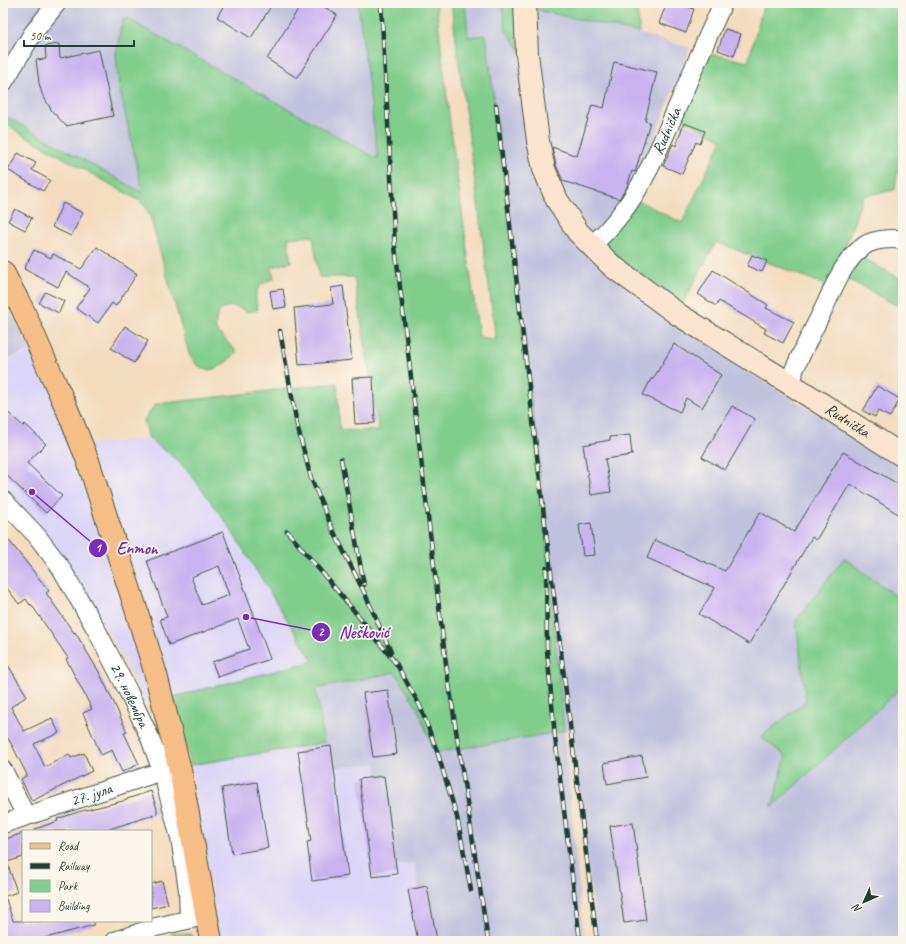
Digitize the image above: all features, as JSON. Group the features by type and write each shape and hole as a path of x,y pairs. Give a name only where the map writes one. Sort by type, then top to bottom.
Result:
{"main road":[{"path":"3,272 23,310 67,409 88,461 156,674 171,770 198,918 211,941"}],"street":[{"path":"3,83 33,33 58,3"},
{"name":"Rudnička","path":"525,3 527,54 538,141 544,169 557,200 578,232 612,266 679,315 903,456"},
{"name":"Rudnička","path":"591,246 606,233 623,213 638,191 649,170 723,3"},
{"path":"792,385 794,370 841,272 853,256 865,245 879,240 903,240"},
{"name":"29. новембра","path":"3,500 37,536 61,568 96,629 150,738 171,770"},
{"path":"3,770 26,816"},
{"name":"27. јула","path":"3,824 171,770"},
{"path":"115,941 156,934 198,918"}],"shaded area":[{"path":"3,3 358,3 378,159 124,17 116,54 119,86 143,194 3,115"},
{"path":"465,3 502,3 507,30 522,53 541,182 683,326 749,372 903,467 903,601 844,558 796,621 806,701 786,756 773,806 903,686 903,941 597,941 572,728 564,731 485,35 468,37"},
{"path":"533,9 634,32 690,48 631,197 594,238 569,203 552,166 543,130"},
{"path":"3,295 30,350 3,360"},
{"path":"45,344 88,444 149,439 172,456 189,472 226,522 376,764 386,868 414,863 430,941 220,941 191,765 173,697 145,703 116,645 70,568 49,537 3,486 3,360"},
{"path":"395,672 417,707 435,753 564,731 584,941 430,941 414,863 386,868 376,764 328,768 316,689"}],"green space":[{"path":"358,3 436,3 450,123 479,337 496,339 451,3 465,3 468,37 486,35 537,447 564,731 435,753 417,707 395,672 316,689 324,743 191,765 173,697 313,661 226,522 189,472 172,456 149,439 144,420 156,404 337,383 340,430 379,431 354,277 319,277 313,236 288,238 291,262 272,267 274,279 263,283 256,293 258,310 246,312 233,306 224,308 218,315 216,330 237,352 218,367 212,370 206,370 200,367 189,354 150,216 146,207 138,200 18,132 3,120 3,115 143,193 119,86 116,54 124,17 378,159"},
{"path":"502,3 518,3 522,53 506,30"},
{"path":"533,3 636,3 640,33 533,9"},
{"path":"764,3 903,3 903,153 898,166 895,190 863,196 836,273 828,286 716,242 681,307 594,238 631,197 682,223 722,140 679,117 707,53 748,62"},
{"path":"861,257 903,280 903,309 846,278"},
{"path":"844,558 903,601 903,686 772,807 786,756 761,737 806,701 796,621"},
{"path":"173,933 190,934 197,941 166,941 166,939"}],"building":[{"path":"225,3 273,3 251,38 217,17"},
{"path":"302,3 318,3 337,15 297,78 267,59"},
{"path":"667,3 678,3 694,9 686,33 659,23"},
{"path":"725,29 741,34 734,56 718,50"},
{"path":"59,44 60,58 99,50 113,116 66,126 52,111 42,94 36,60 46,59 45,46"},
{"path":"614,62 657,72 645,121 650,122 635,172 632,171 627,187 619,199 563,181 556,165 552,147 577,156 592,105 604,108"},
{"path":"684,123 705,131 700,144 696,142 682,174 663,166 673,144 676,146"},
{"path":"18,153 36,163 32,170 50,180 43,191 8,170"},
{"path":"63,203 83,213 71,236 52,227"},
{"path":"15,209 32,218 25,230 8,221"},
{"path":"97,247 137,274 116,306 112,303 98,323 76,308 90,288 66,272 58,287 24,269 34,250 51,258 53,254 81,269"},
{"path":"752,255 767,261 762,272 747,266"},
{"path":"713,270 768,305 766,308 794,322 783,343 764,333 766,329 719,301 716,306 698,294"},
{"path":"343,286 352,360 299,365 294,308 333,304 331,288"},
{"path":"283,289 286,307 273,309 270,291"},
{"path":"45,292 64,301 59,313 39,303"},
{"path":"125,326 148,341 134,363 111,348"},
{"path":"674,344 721,375 702,408 686,398 680,412 643,395 651,379 653,379"},
{"path":"373,377 375,423 355,424 352,378"},
{"path":"877,386 900,399 890,417 878,411 875,417 863,411"},
{"path":"732,406 755,419 725,470 702,457"},
{"path":"3,408 23,426 25,424 46,444 27,463 62,496 46,513 3,472"},
{"path":"630,435 632,455 605,459 611,492 591,495 583,445 610,440 610,437"},
{"path":"843,452 903,487 903,517 850,484 816,540 812,537 749,644 699,614 715,588 647,558 655,540 725,571 760,512 794,532"},
{"path":"591,523 595,555 583,556 579,525"},
{"path":"223,532 270,659 218,677 212,662 249,649 238,619 169,645 160,619 167,617 147,561","holes":["219,566 229,595 202,605 191,577"]},
{"path":"3,533 49,591 46,593 74,633 75,632 99,672 127,732 124,733 139,764 122,772 112,750 101,755 83,713 92,709 66,659 68,658 31,604 30,605 26,599 19,604 3,583"},
{"path":"3,657 27,696 11,707 24,731 52,718 59,733 34,744 45,767 69,754 71,758 84,753 92,771 32,801 21,779 27,775 3,730"},
{"path":"388,690 397,754 373,757 363,693"},
{"path":"331,746 348,876 312,881 307,842 311,841 298,751"},
{"path":"642,756 646,777 607,784 604,763"},
{"path":"384,776 397,874 372,877 359,779"},
{"path":"257,782 268,848 232,854 222,788"},
{"path":"151,791 157,809 157,814 106,830 35,830 58,821 57,819"},
{"path":"633,823 646,920 624,923 610,826"},
{"path":"22,833 22,857 7,862 17,892 3,897 3,840"},
{"path":"162,881 168,904 152,908 152,884"},
{"path":"427,886 437,941 418,941 408,890"},
{"path":"3,899 6,899 13,921 94,922 94,925 34,941 3,941"}],"railway":[{"path":"381,3 395,246 446,664 488,941"},
{"path":"496,105 545,524 597,941"},
{"path":"280,331 297,425 311,478 332,528 365,594 391,652"},
{"path":"341,459 364,585"},
{"path":"287,531 360,618 397,665 420,706 437,751 457,817 471,890"},
{"path":"546,568 547,650 555,737 580,941"}],"place":[{"name":"Enmon","path":"32,492"},
{"name":"Nešković","path":"246,617"}]}
